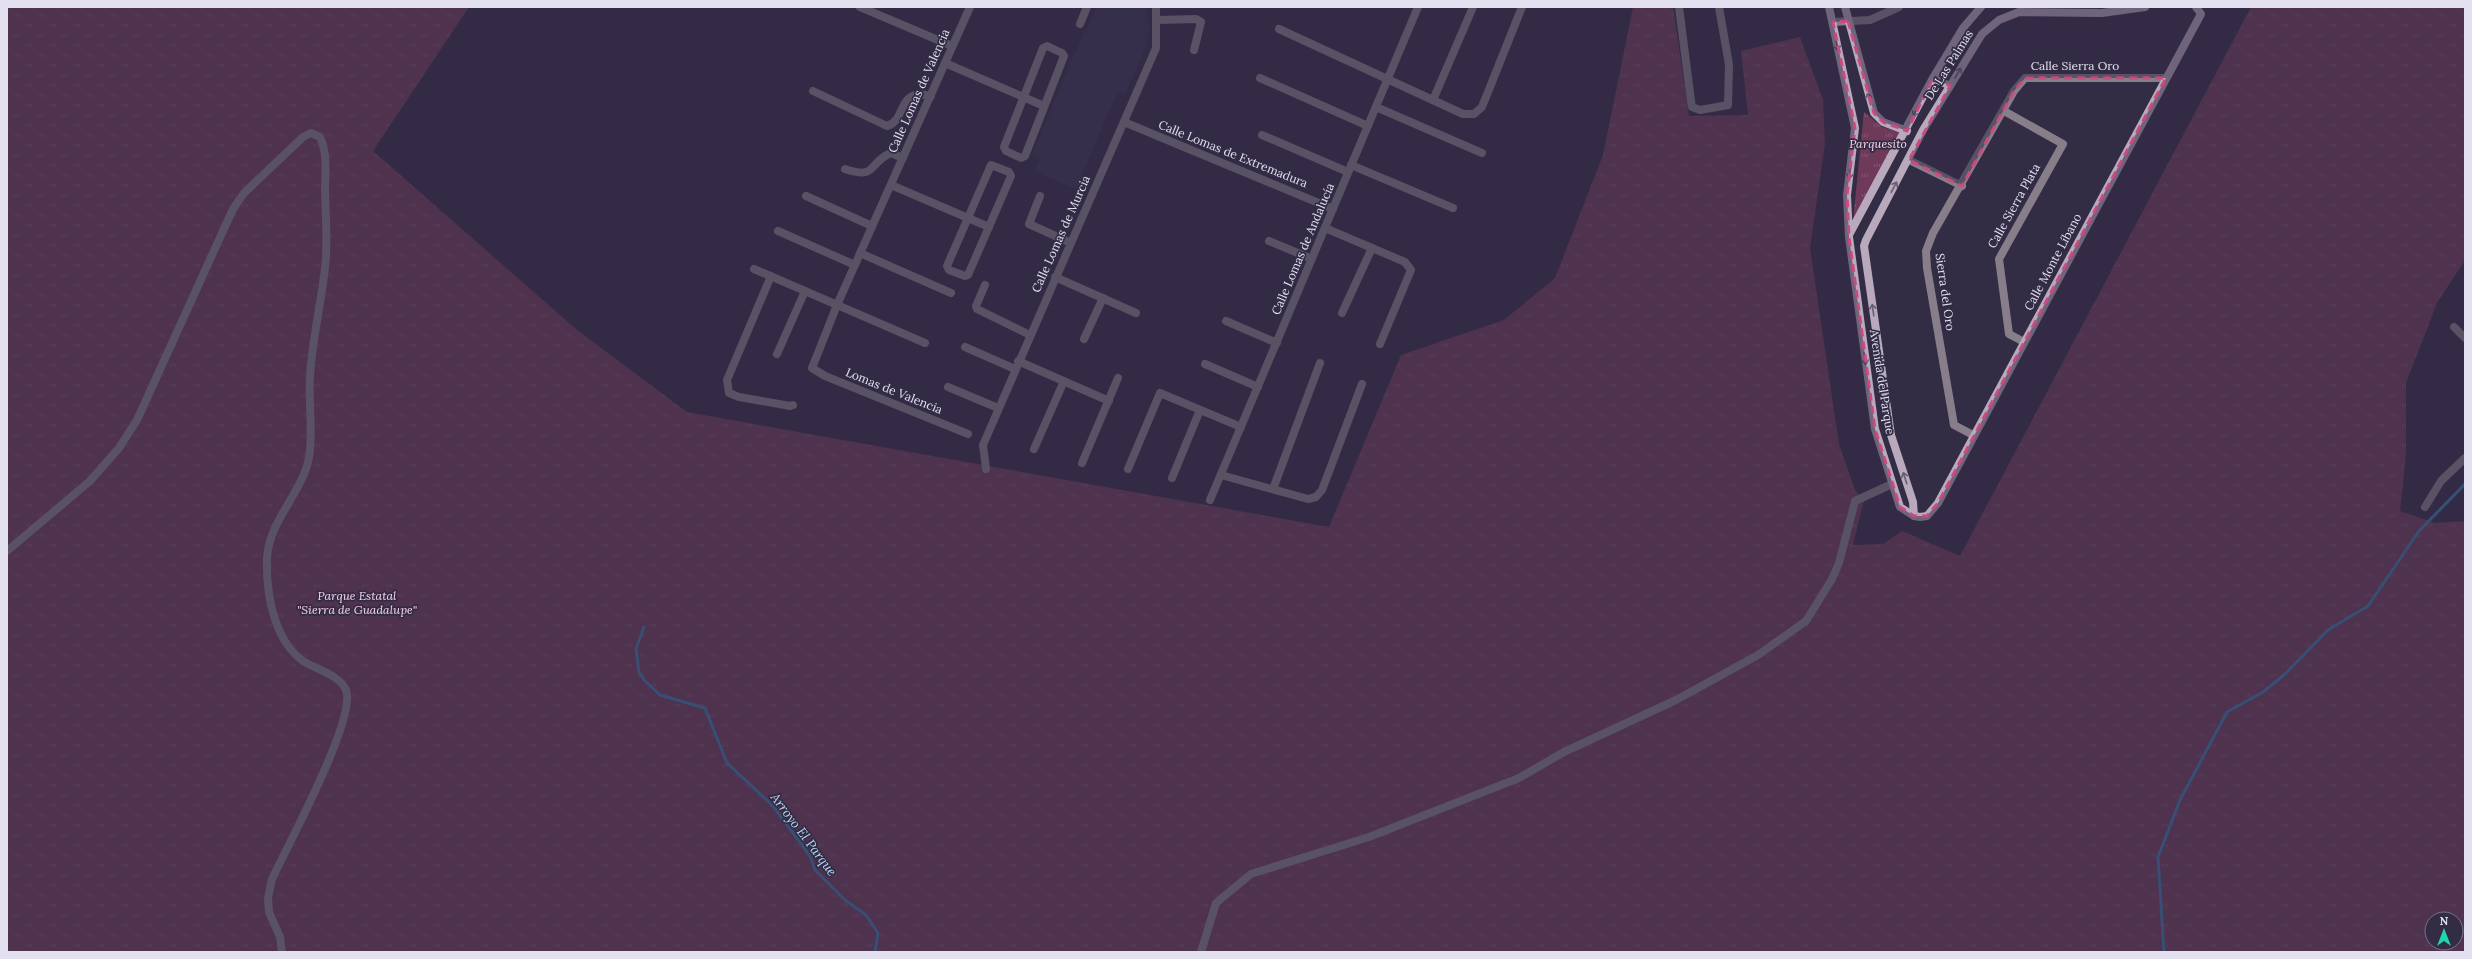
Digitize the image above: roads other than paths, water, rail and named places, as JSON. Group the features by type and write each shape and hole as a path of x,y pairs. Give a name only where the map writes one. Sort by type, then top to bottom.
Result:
{"street":[{"path":"860,7 952,46"},
{"name":"Calle Lomas de Valencia","path":"812,368 837,305 970,7"},
{"path":"1080,24 1087,7"},
{"name":"Calle Lomas de Murcia","path":"986,470 983,445 1016,365 1156,48 1156,7"},
{"name":"Calle Lomas de Andalucía","path":"1210,500 1418,7"},
{"path":"1433,100 1473,7"},
{"path":"1279,29 1463,114 1474,114 1482,107 1522,7"},
{"path":"1679,7 1692,107 1700,110 1728,105 1729,65 1719,7"},
{"name":"Avenida del Parque","path":"1829,7 1855,128 1847,195 1849,237 1875,429 1900,507 1914,516"},
{"path":"1845,7 1874,113 1883,122 1906,131"},
{"path":"1833,22 1870,20 1899,7"},
{"name":"De Las Palmas","path":"1849,237 1852,226 1962,28 1980,7"},
{"name":"De Las Palmas","path":"1923,130 1982,34 1999,20 2019,12 2102,10 2145,7"},
{"name":"Calle Monte Líbano","path":"1914,516 1927,516 1933,511 2201,14 2196,7"},
{"path":"1157,20 1196,19 1201,22 1194,50"},
{"path":"1047,46 1062,53 1064,56 1025,156 1021,158 1006,152 1004,148 1024,97 1043,48 1047,46"},
{"path":"945,63 1044,106"},
{"path":"1260,78 1368,126"},
{"path":"1934,78 1950,86"},
{"name":"Calle Sierra Oro","path":"2004,112 2014,91 2025,78 2166,78"},
{"path":"813,91 887,126 895,121 906,99 921,93 931,96"},
{"path":"1376,107 1482,153"},
{"name":"Sierra del Oro","path":"1973,435 1954,425 1926,251 1933,234 2004,112"},
{"name":"Calle Sierra Plata","path":"2004,112 2063,144 1999,259 2009,334 2024,342"},
{"name":"Calle Lomas de Extremadura","path":"1124,122 1333,209"},
{"name":"Avenida del Parque","path":"1914,516 1912,502 1891,435 1870,290 1866,240 1909,160 1923,130"},
{"path":"7,550 90,481 119,448 137,420 152,390 233,209 244,193 303,137 311,133 320,137 325,156 326,257 310,376 309,449 306,469 272,534 267,556 268,578 271,602 278,626 289,646 302,660 338,681 346,688 348,700 346,716 337,741 272,880 268,898 269,912 280,937 282,952"},
{"path":"1262,135 1453,208"},
{"path":"845,169 861,174 867,173 884,156 891,153 903,158"},
{"path":"1909,160 1962,186"},
{"path":"995,166 1009,172 1011,176 966,277 949,270 947,266 968,218 989,167 995,166"},
{"path":"891,185 989,227"},
{"path":"806,196 872,226"},
{"path":"1040,196 1029,224 1071,243"},
{"path":"1325,228 1405,262 1411,270 1380,344"},
{"path":"778,231 855,265"},
{"path":"1269,241 1312,259"},
{"path":"1342,313 1372,248"},
{"path":"860,253 951,293"},
{"path":"754,269 926,343"},
{"path":"771,276 727,380 727,386 729,393 739,398 790,406 793,404"},
{"path":"1055,277 1136,313"},
{"path":"985,285 976,306 977,310 1030,335"},
{"path":"1856,292 1870,290"},
{"path":"777,354 805,291"},
{"path":"1084,339 1103,298"},
{"path":"1226,321 1277,343"},
{"path":"2454,326 2465,338"},
{"path":"965,347 1064,381 1109,400"},
{"path":"1273,489 1320,363"},
{"path":"1205,364 1258,387"},
{"name":"Lomas de Valencia","path":"812,368 825,376 968,434"},
{"path":"1082,463 1118,378"},
{"path":"1034,449 1064,381"},
{"path":"1221,475 1308,499 1316,497 1319,493 1362,384"},
{"path":"948,387 998,408"},
{"path":"1128,469 1158,394 1163,393 1241,427"},
{"path":"1172,478 1200,410"},
{"path":"2425,507 2441,480 2465,458"},
{"path":"1201,952 1216,903 1251,874 1369,837 1519,778 1564,752 1676,700 1758,655 1806,621 1832,579 1839,563 1856,501 1892,484"}],"waterway":[{"path":"2164,952 2158,857 2180,800 2227,712 2263,692 2285,674 2328,630 2368,606 2419,531 2465,484"},
{"name":"Arroyo El Parque","path":"644,627 636,649 639,672 644,680 660,695 705,708 727,763 773,806 810,856 815,870 845,900 866,915 878,933 875,952"}],"park label":[{"name":"Parquesito","path":"1878,144"},
{"name":"Parque Estatal \"Sierra de Guadalupe\"","path":"357,603"}]}
